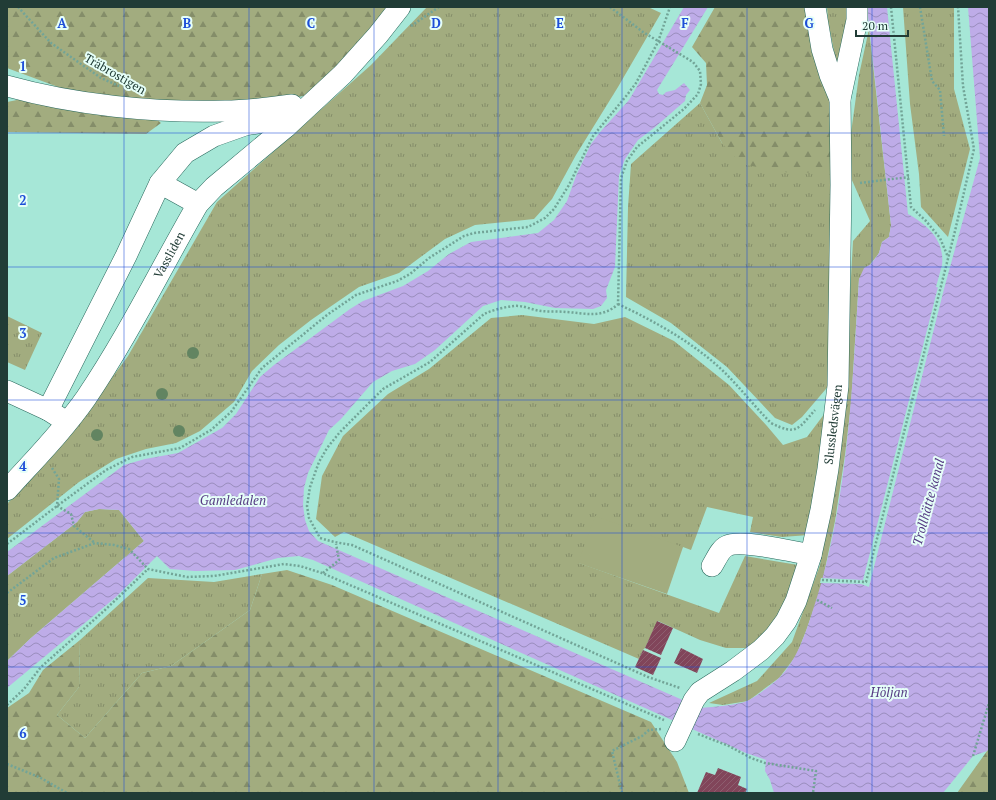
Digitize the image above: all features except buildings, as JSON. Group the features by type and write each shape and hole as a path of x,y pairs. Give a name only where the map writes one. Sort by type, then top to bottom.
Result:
{"street":[{"name":"Vassliden","path":"7,490 67,423 110,361 198,204 214,187 293,120 342,74 378,35 400,7"},
{"name":"Slussledsvägen","path":"815,7 822,50 840,99"},
{"name":"Slussledsvägen","path":"697,696 761,650 776,636 786,621 796,601 811,555 828,469 838,386 841,185 840,99 856,20 857,7"},
{"path":"7,86 63,100 150,109 225,111 252,110 292,105 293,120 276,120 245,125 214,136 185,153 160,183 126,256 48,410"},
{"path":"160,183 198,204"},
{"path":"7,391 48,410 67,423"},
{"path":"712,566 718,555 726,546 737,544 754,545 811,555"},
{"path":"678,734 697,696"}],"path":[{"name":"Träbrostigen","path":"18,7 51,43 101,78 122,88"},
{"path":"610,7 658,42 694,62 700,72 701,84 698,94 684,109 637,147 627,161 621,178 618,304 612,310 592,314 540,311 515,306 490,311 484,314 430,362 383,389 340,432 327,448 319,462 310,487 307,506 309,518 320,538 336,544 340,543 352,545 648,677 697,696"},
{"path":"7,544 106,470 132,457 180,448 211,430 231,412 262,368 327,315 356,295 397,281 410,274 429,258 464,236 474,233 528,227 545,218 554,209 569,185 593,136 627,96 636,83 658,42 670,7"},
{"path":"891,7 911,207 926,221 940,238 948,257"},
{"path":"920,7 932,81 940,90 944,136"},
{"path":"804,579 866,582 974,149 963,86 958,7"},
{"path":"841,185 909,177"},
{"path":"618,304 649,319 685,341 721,369 771,423 781,428 791,430 799,429 838,386"},
{"path":"58,506 59,479"},
{"path":"58,506 71,514 74,526 95,543"},
{"path":"7,593 54,558 95,543 114,545 129,549 148,570 187,577 214,576 284,564 300,566 322,573 678,734"},
{"path":"322,573 339,560 336,544"},
{"path":"7,705 24,689 40,667 148,570"},
{"path":"817,600 832,608"},
{"path":"973,756 989,703"},
{"path":"622,793 612,751 642,736 649,730 678,734 729,746 750,758 765,763 816,771 813,793"},
{"path":"7,764 39,777 67,793"}],"green space":[{"path":"7,7 391,7 372,29 308,95 293,98 226,103 85,97 7,68"},
{"path":"427,7 648,7 661,13 576,155 552,199 534,219 475,225 445,239 399,273 359,287 311,320 279,345 252,371 234,402 200,431 176,443 146,449 116,459 79,482 7,539 7,504 67,438 128,356 217,202 371,65"},
{"path":"715,7 811,7 837,103 837,169 796,174 741,164 722,143 700,103 707,85 706,63 692,47"},
{"path":"827,7 854,7 839,76 828,21"},
{"path":"903,7 954,7 954,89 970,149 948,237 921,207 919,174 910,104"},
{"path":"869,29 891,225 889,237 882,242 879,253 859,279 851,404 845,455 835,521 821,588 796,656 779,678 748,701 723,705 709,703 757,681 792,642 820,565 842,440 853,241 870,221 851,178 851,133 859,75"},
{"path":"27,98 150,113 161,123 146,134 7,132 7,102"},
{"path":"700,103 722,143 837,169 831,383 802,417 792,425 775,418 727,367 671,323 626,297 628,207 631,164"},
{"path":"522,315 594,324 625,317 674,341 729,385 783,445 807,437 831,405 809,535 782,537 750,532 753,517 707,507 691,550 683,547 579,563 719,613 745,556 798,565 792,595 770,631 752,648 726,648 700,640 658,621 639,659 344,532 335,537 316,519 322,476 343,436 388,394 429,369 491,318"},
{"path":"7,316 42,333 25,370 7,362"},
{"path":"99,509 119,510 144,541 31,638 7,661 7,576 77,522 85,512"},
{"path":"595,516 683,547 667,594 578,563"},
{"path":"287,570 332,585 651,722 677,762 689,793 7,793 7,708 29,693 43,670 80,640 79,687 57,715 85,738 142,673 171,666 250,610 262,574"},
{"path":"262,574 250,610 171,666 142,673 85,738 57,715 79,687 80,640 148,578 214,582"},
{"path":"989,748 989,793 957,793 987,751"}],"water":[{"path":"684,7 708,7 657,90 659,94 663,95 666,92 675,90 684,83 690,90 686,95 685,101 638,140 625,159 619,175 615,267 606,290 607,298 601,306 593,309 555,308 525,302 501,300 483,306 435,350 415,364 392,371 373,382 341,419 329,430 308,473 304,488 303,505 305,520 309,531 318,541 701,708 726,706 745,702 768,687 778,679 790,665 799,648 824,572 834,531 841,490 851,405 859,279 864,268 871,264 879,253 882,242 889,237 891,225 867,7 887,7 908,214 922,223 938,241 941,248 942,265 936,287 944,289 980,158 968,7 989,7 989,748 987,751 973,756 943,793 774,793 770,780 765,771 766,760 746,753 313,560 299,556 278,558 235,570 195,571 170,569 157,556 116,597 7,688 7,661 31,638 144,541 119,510 99,509 85,512 77,522 7,576 7,552 124,465 145,459 178,453 222,428 236,414 260,377 274,365 363,301 403,286 428,271 449,254 471,242 538,233 554,220 567,201 576,176 591,144 629,100"}],"pier":[{"path":"938,287 944,289 869,587 861,584 820,583 821,578 863,580"}],"water label":[{"name":"Gamledalen","path":"233,500"},
{"name":"Trollhätte kanal","path":"928,502"},
{"name":"Höljan","path":"889,692"}]}
